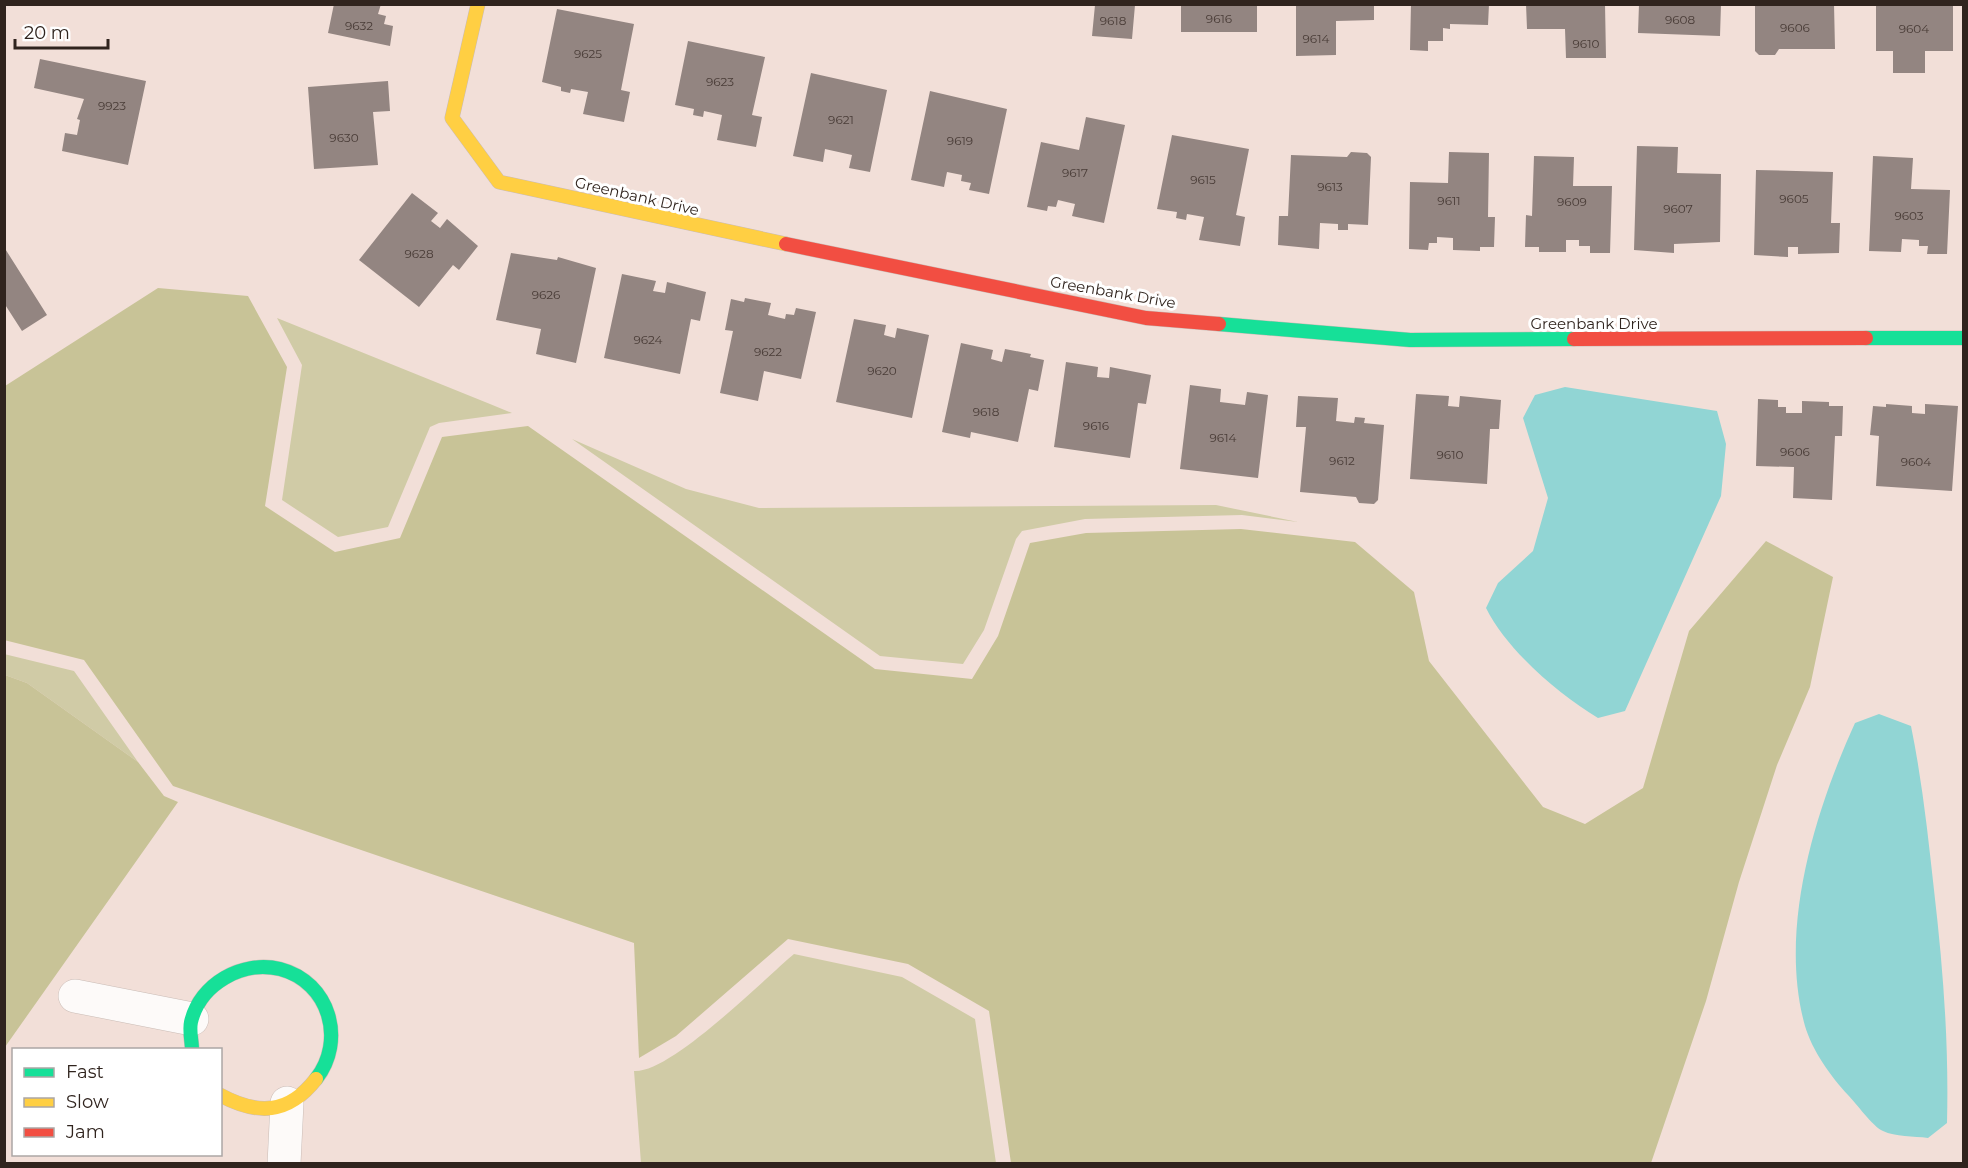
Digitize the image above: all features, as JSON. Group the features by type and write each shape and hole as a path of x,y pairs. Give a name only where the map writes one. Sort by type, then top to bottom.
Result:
{"street":[{"name":"Greenbank Drive","path":"477,4 452,118 499,182 680,223 1146,318 1410,339 1964,338"},
{"path":"75,996 192,1034 202,997 218,980 240,969 263,966 286,970 307,981 322,1000 332,1022 332,1046 326,1068 312,1088 287,1103 271,1108 248,1108 222,1096"},
{"path":"284,1164 287,1103"}],"shaded area":[{"path":"158,288 248,296 287,367 265,506 335,552 400,538 442,437 528,426 875,669 972,679 998,636 1030,543 1086,533 1241,529 1355,542 1414,592 1429,661 1543,807 1585,824 1643,788 1689,631 1766,541 1833,577 1810,687 1777,765 1739,882 1706,1001 1651,1163 1011,1163 989,1011 908,964 788,939 676,1036 639,1058 634,943 173,786 84,660 4,640 5,386"},
{"path":"277,318 512,413 439,423 430,427 388,527 338,537 282,500 302,365"},
{"path":"572,439 686,489 759,508 1216,505 1298,522 1242,515 1085,519 1022,531 1016,539 984,630 963,664 880,656"},
{"path":"4,654 74,671 138,762 27,683 5,675"},
{"path":"5,675 27,683 138,762 164,796 178,802 5,1047"},
{"path":"794,954 902,977 975,1019 996,1163 641,1163 634,1071 650,1068 693,1042"}],"water":[{"path":"1565,387 1717,411 1726,444 1721,496 1625,711 1598,718 1567,697 1535,670 1507,640 1486,608 1498,583 1533,551 1548,498 1523,418 1535,395"},
{"path":"1879,714 1911,726 1922,787 1943,977 1947,1093 1947,1123 1928,1138 1888,1133 1874,1125 1835,1080 1817,1054 1805,1026 1798,989 1796,950 1798,911 1814,832 1840,757 1855,723"}],"building":[{"path":"334,4 381,4 378,14 386,16 384,24 393,26 390,46 328,33"},
{"path":"1296,4 1374,4 1374,20 1336,21 1336,55 1296,56"},
{"path":"1411,4 1489,4 1488,25 1450,24 1450,29 1443,28 1443,41 1428,41 1428,51 1410,50"},
{"path":"1526,4 1605,4 1606,58 1566,58 1565,29 1527,29"},
{"path":"1639,4 1721,4 1720,36 1638,33"},
{"path":"1755,4 1834,4 1835,49 1779,49 1775,55 1759,55 1755,51"},
{"path":"1095,5 1135,5 1132,39 1092,36"},
{"path":"1181,5 1257,5 1257,32 1181,32"},
{"path":"1876,5 1953,5 1953,51 1925,51 1925,73 1893,73 1893,51 1876,51"},
{"path":"557,9 634,24 621,90 630,92 624,122 583,114 588,92 571,89 570,93 561,91 561,87 542,82"},
{"path":"688,41 765,57 752,115 762,117 756,147 717,140 722,115 704,111 703,117 693,115 694,109 675,105"},
{"path":"40,59 146,81 128,165 62,151 65,133 77,135 80,120 77,119 84,99 34,88"},
{"path":"811,73 887,90 870,172 849,168 852,155 825,149 823,162 793,156"},
{"path":"388,81 390,111 373,112 378,165 314,169 308,87"},
{"path":"930,91 1007,109 989,194 969,190 971,183 961,181 962,175 947,172 944,187 911,180"},
{"path":"1086,117 1125,125 1104,223 1072,216 1075,204 1058,200 1056,207 1048,206 1047,211 1027,207 1041,142 1079,150"},
{"path":"1172,135 1249,149 1236,215 1245,217 1240,246 1199,240 1204,217 1187,214 1186,220 1176,218 1177,212 1157,209"},
{"path":"1637,146 1678,147 1677,173 1721,174 1720,242 1674,244 1674,253 1634,250"},
{"path":"1351,152 1367,153 1371,157 1368,225 1348,224 1348,230 1338,230 1338,224 1320,223 1319,249 1278,245 1279,216 1288,216 1291,155 1347,157"},
{"path":"1449,152 1489,153 1488,217 1495,217 1494,247 1480,247 1480,251 1453,250 1453,238 1437,237 1437,243 1429,243 1428,250 1409,249 1410,182 1448,183"},
{"path":"1534,156 1574,157 1573,186 1612,186 1610,253 1590,253 1590,246 1579,246 1579,240 1566,240 1566,252 1539,252 1539,247 1525,247 1526,215 1532,216"},
{"path":"1873,156 1913,158 1911,189 1950,190 1947,254 1927,254 1928,246 1919,246 1919,240 1902,239 1901,252 1869,251"},
{"path":"1756,170 1833,172 1831,223 1840,223 1839,253 1798,254 1798,247 1788,247 1788,257 1754,255"},
{"path":"412,193 438,213 431,221 440,228 447,219 478,246 459,270 453,265 419,307 359,260"},
{"path":"4,247 47,315 22,331 4,303"},
{"path":"511,253 557,260 558,257 596,268 576,363 536,354 541,329 496,320"},
{"path":"622,274 656,281 653,291 665,293 667,282 706,292 700,321 691,319 680,374 604,358"},
{"path":"745,298 771,303 768,315 785,319 786,314 794,315 796,308 816,312 801,379 764,371 758,401 720,393 733,331 725,330 731,299 744,302"},
{"path":"854,319 886,325 884,335 895,338 897,328 929,335 912,418 836,402"},
{"path":"961,343 993,350 991,359 1002,362 1005,349 1031,354 1030,357 1044,360 1038,391 1029,389 1018,442 971,432 970,438 942,432"},
{"path":"1066,362 1098,367 1097,377 1109,378 1110,367 1151,375 1146,404 1138,403 1130,458 1054,447"},
{"path":"1190,385 1221,389 1220,402 1245,405 1247,392 1268,395 1258,478 1180,469"},
{"path":"1416,394 1449,396 1448,406 1459,407 1460,396 1501,400 1499,429 1490,429 1487,484 1410,479"},
{"path":"1298,396 1338,398 1336,421 1354,423 1355,417 1365,418 1364,423 1384,425 1378,500 1374,504 1359,503 1356,497 1300,492 1306,427 1296,427"},
{"path":"1758,399 1778,400 1778,407 1786,407 1786,413 1802,413 1802,401 1829,402 1829,406 1843,406 1842,436 1835,436 1832,500 1793,498 1794,467 1756,466"},
{"path":"1886,404 1912,406 1912,413 1925,414 1925,404 1958,406 1952,491 1876,486 1879,436 1870,435 1873,406 1886,407"}],"traffic: fast":[{"path":"1219,324 1410,340 1574,339"},
{"path":"1866,338 1964,338"},
{"path":"192,1048 191,1022 203,996 213,986 225,978 251,968 280,969 297,976 311,986 321,999 328,1015 331,1031 330,1048 325,1064 316,1079"}],"traffic: slow":[{"path":"478,4 452,118 499,182 786,244"},
{"path":"222,1096 247,1106 271,1108 294,1100 316,1079"}],"traffic: jam":[{"path":"786,244 1146,318 1219,324"},
{"path":"1574,339 1866,338"}]}
